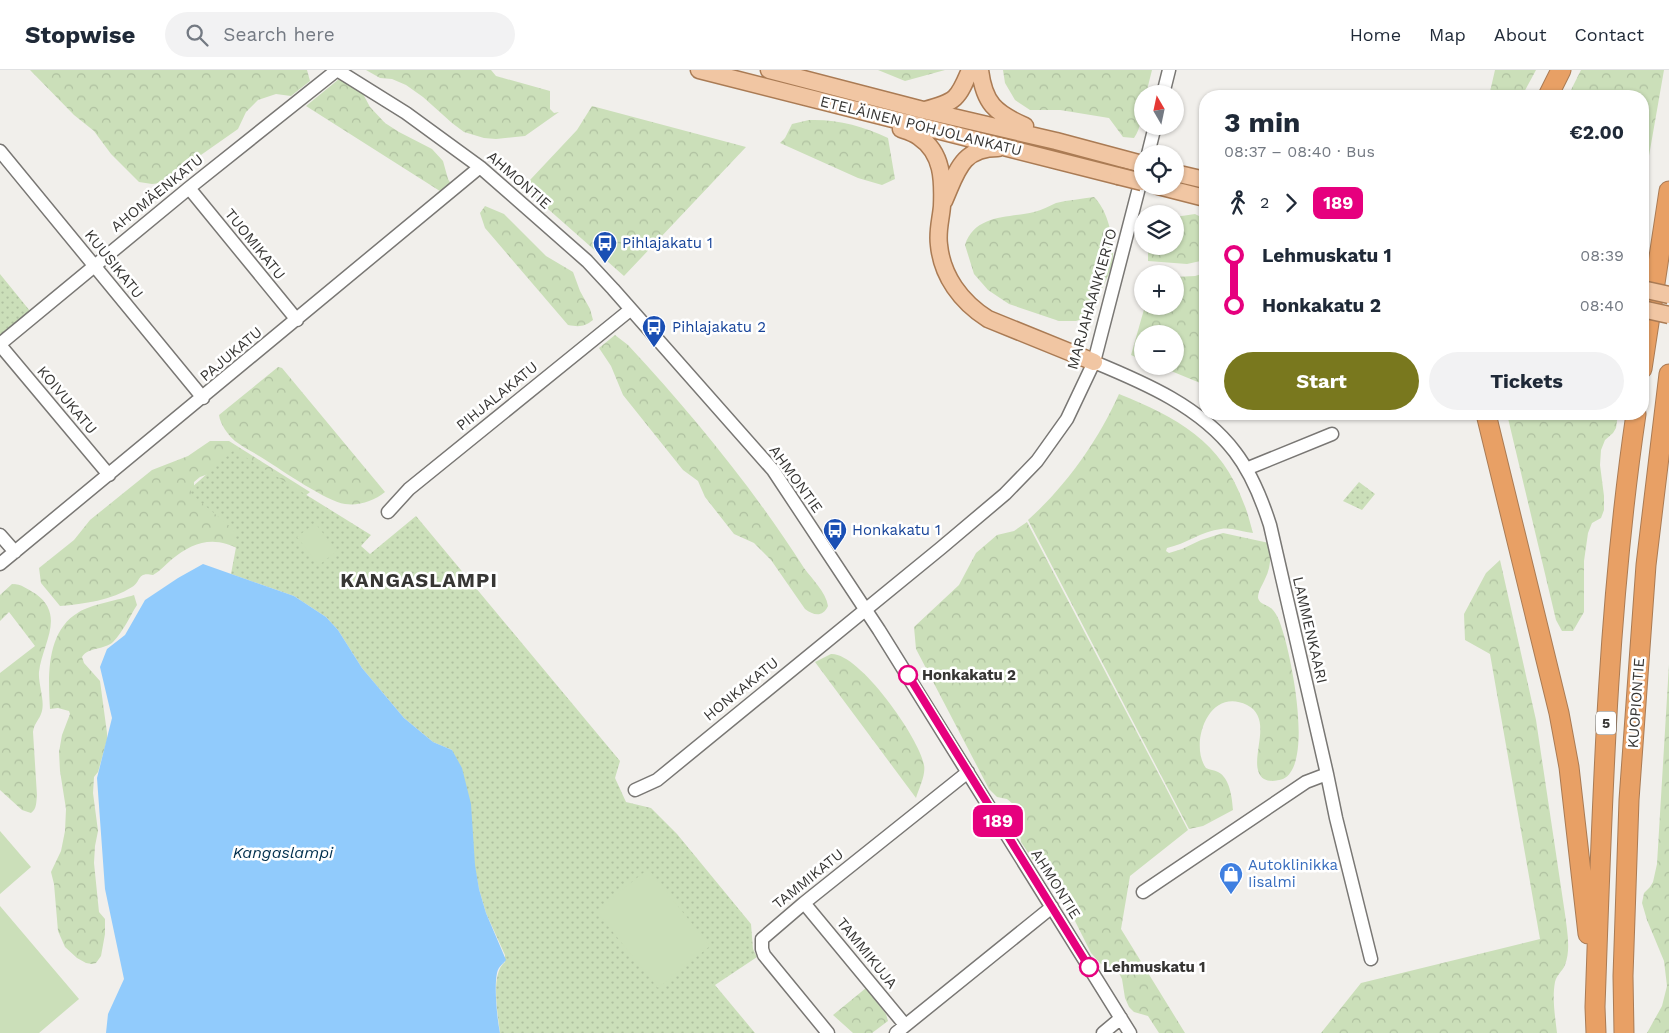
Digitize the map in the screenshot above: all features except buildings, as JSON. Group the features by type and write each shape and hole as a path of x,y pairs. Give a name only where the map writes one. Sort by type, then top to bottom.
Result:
{"highway":[{"path":"1551,90 1561,70"},
{"path":"1649,326 1669,191"},
{"name":"KUOPIONTIE","path":"1624,1033 1623,976 1629,800 1646,566 1669,374"},
{"path":"1487,420 1548,669 1569,767 1595,1007"},
{"name":"KUOPIONTIE","path":"1596,1033 1595,1007 1603,775 1616,579 1635,420"},
{"path":"1646,566 1669,458"}],"main road":[{"name":"ETELÄINEN POHJOLANKATU","path":"699,70 1134,180"},
{"name":"ETELÄINEN POHJOLANKATU","path":"769,70 1134,162"},
{"path":"922,110 944,104 956,98 962,90 970,70"},
{"path":"980,70 985,94 997,111 1007,118 1056,141"},
{"path":"861,111 919,137 934,152 942,171 942,207 938,227 940,256 950,280 966,303 976,312 1000,325 1094,362"},
{"path":"942,207 960,164 971,154 987,148 1006,148"},
{"path":"1184,175 1199,179"},
{"path":"1184,193 1199,196"},
{"path":"1649,311 1669,315"}],"street":[{"name":"AHMONTIE","path":"337,70 406,113 480,167 587,261 773,470 865,609 1130,1033"},
{"name":"AHOMÄENKATU","path":"0,344 188,188 337,70"},
{"path":"1165,85 1169,70"},
{"name":"KUUSIKATU","path":"0,151 202,398"},
{"name":"PAJUKATU","path":"0,564 480,167"},
{"name":"TUOMIKATU","path":"188,188 297,320"},
{"name":"MARJAHAANKIERTO","path":"865,609 1016,484 1037,462 1067,420 1094,362 1137,195"},
{"name":"PIHJALAKATU","path":"388,512 409,489 630,310"},
{"name":"KOIVUKATU","path":"0,344 109,475"},
{"name":"LAMMENKAARI","path":"1094,362 1167,396 1199,417"},
{"name":"LAMMENKAARI","path":"1202,420 1225,440 1246,469 1260,497 1270,525 1336,818 1372,959"},
{"path":"1246,469 1332,434"},
{"path":"0,535 15,552"},
{"name":"HONKAKATU","path":"635,790 657,780 865,609"},
{"name":"TAMMIKATU","path":"828,1033 764,955 762,939 804,903 968,772"},
{"path":"1144,892 1306,782 1327,774"},
{"name":"TAMMIKUJA","path":"804,903 901,1029"},
{"path":"901,1029 1052,908"},
{"path":"1103,1033 1121,1018"}],"green space":[{"path":"30,70 307,70 310,81 291,96 276,94 258,100 246,112 238,129 161,183 152,184 139,182 111,154 94,131 74,115"},
{"path":"366,70 491,70 496,76 550,91 550,109 554,113 559,112 525,136 496,139 484,138 464,132 406,85 392,79 380,78"},
{"path":"878,70 945,70 905,81"},
{"path":"1003,70 1152,70 1148,85 1134,85 1134,135 1136,135 1134,138 1123,137 1109,118 1060,110 1030,110 1015,100 1005,83"},
{"path":"1495,70 1536,70 1525,90 1490,90"},
{"path":"1581,70 1664,70 1649,156 1649,90 1571,90"},
{"path":"339,79 362,92 370,107 385,123 432,149 443,161 451,184 443,193 306,106"},
{"path":"592,106 746,147 624,276 531,194 530,180 577,130"},
{"path":"809,120 850,124 888,138 895,179 882,185 858,178 780,143 785,138 792,124"},
{"path":"1094,197 1108,220 1113,260 1109,274 1088,317 1076,321 1059,321 1009,304 988,290 974,274 965,245 976,228 994,219 1034,212 1056,203"},
{"path":"485,206 504,214 546,256 573,272 593,320 581,326 568,325 485,228 480,213"},
{"path":"1195,214 1199,216 1199,261 1187,264 1148,261 1148,255 1184,255 1184,216"},
{"path":"0,274 30,311 0,336"},
{"path":"1199,275 1199,383 1181,375 1184,375 1184,325 1140,325 1142,315 1184,315 1184,277"},
{"path":"615,335 628,345 675,398 743,480 822,591 828,606 824,612 815,614 805,609 771,560 754,543 734,534 705,497 698,481 683,470 623,395 611,366 599,348"},
{"path":"1134,344 1134,356 1131,355"},
{"path":"278,367 282,368 385,492 376,498 361,503 345,504 337,502 304,485 242,446 230,436 223,426 219,415"},
{"path":"1119,394 1178,422 1195,434 1223,463 1235,482 1253,533 1228,529 1214,530 1167,548 1166,551 1169,553 1182,549 1223,533 1269,543 1269,566 1258,598 1260,602 1272,609 1279,621 1286,642 1298,708 1299,732 1297,753 1292,770 1283,779 1273,781 1264,779 1259,772 1257,764 1260,721 1256,712 1247,705 1233,701 1222,704 1212,711 1201,733 1201,758 1206,768 1218,772 1228,783 1233,810 1203,826 1189,829 1028,520 1055,493 1080,462 1111,412"},
{"path":"1508,420 1617,420 1616,428 1605,440 1601,450 1600,465 1604,510 1601,518 1592,523 1588,533 1584,561 1584,612 1573,631 1562,631 1556,620"},
{"path":"210,441 229,441 310,492 305,496 211,473 200,477 194,482 194,486 232,525 242,551 223,543 205,542 188,548 153,575 144,574 135,585 116,595 98,601 60,606 41,583 39,568 74,540 90,520 152,470 188,456"},
{"path":"234,450 371,535 361,546 370,554 416,516 620,761 615,778 626,802 651,808 677,834 751,924 753,949 757,957 715,985 755,1033 500,1033 496,985 500,968 505,962 505,955 486,913 479,889 452,750 433,742 404,718 362,668 338,630 326,617 294,596 231,574 237,542 233,529 191,494 191,488"},
{"path":"1359,482 1375,494 1362,510 1343,501"},
{"path":"1027,522 1188,830 1130,876 1121,929 1185,1033 1159,1033 1148,1016 1134,1012 1129,1007 1125,998 1122,979 1118,971 1101,964 1091,953 1058,887 1047,873 1039,869 1021,842 1018,818 1013,804 1007,799 997,797 989,789 916,649 914,627 959,585 976,553 997,535 1014,531"},
{"path":"315,523 337,551 319,565 297,537"},
{"path":"1500,560 1536,720 1567,927 1567,959 1556,979 1554,988 1557,1033 1321,1033 1361,983 1540,939 1490,654 1465,640 1464,614 1486,573"},
{"path":"12,584 22,586 36,594 45,603 50,612 51,621 39,672 43,704 33,732 37,796 35,807 31,813 22,810 0,790 0,673 35,646 9,612 0,621 0,595"},
{"path":"134,595 137,605 117,638 109,645 88,652 82,657 84,663 100,681 107,733 107,740 98,772 94,777 93,793 98,831 94,863 99,912 105,919 105,934 101,956 96,963 92,964 77,958 65,947 58,931 54,884 51,872 61,851 65,831 66,809 59,752 62,735 70,714 69,711 58,708 50,709 51,655 60,631 68,620 79,612"},
{"path":"831,654 843,657 872,681 912,736 924,765 923,777 916,798 815,662"},
{"path":"1669,664 1669,1033 1647,1033 1662,1006 1667,986 1664,961 1642,903 1644,893 1653,882 1657,864"},
{"path":"0,831 31,867 0,894"},
{"path":"648,869 710,946 658,988 596,911"},
{"path":"0,906 79,999 39,1033 0,1033"},
{"path":"866,988 886,1014 888,1021 872,1033 853,1033 833,1015"}],"water":[{"name":"Kangaslampi","path":"203,564 294,596 326,617 338,630 362,668 404,718 433,742 452,750 462,768 471,804 475,865 479,889 486,913 506,960 498,969 496,979 496,1003 500,1033 106,1033 108,1014 124,979 105,889 97,778 112,718 100,667 107,649 125,635 145,600"}],"bus line":[{"name":"189","path":"908,675 1089,967"}],"place":[{"name":"Pihlajakatu 1","path":"605,264"},
{"name":"Pihlajakatu 2","path":"654,348"},
{"name":"Honkakatu 1","path":"835,551"},
{"name":"Honkakatu 2","path":"908,675"},
{"name":"Autoklinikka Iisalmi","path":"1231,895"},
{"name":"Lehmuskatu 1","path":"1089,967"}],"district":[{"name":"KANGASLAMPI","path":"419,580"}]}
